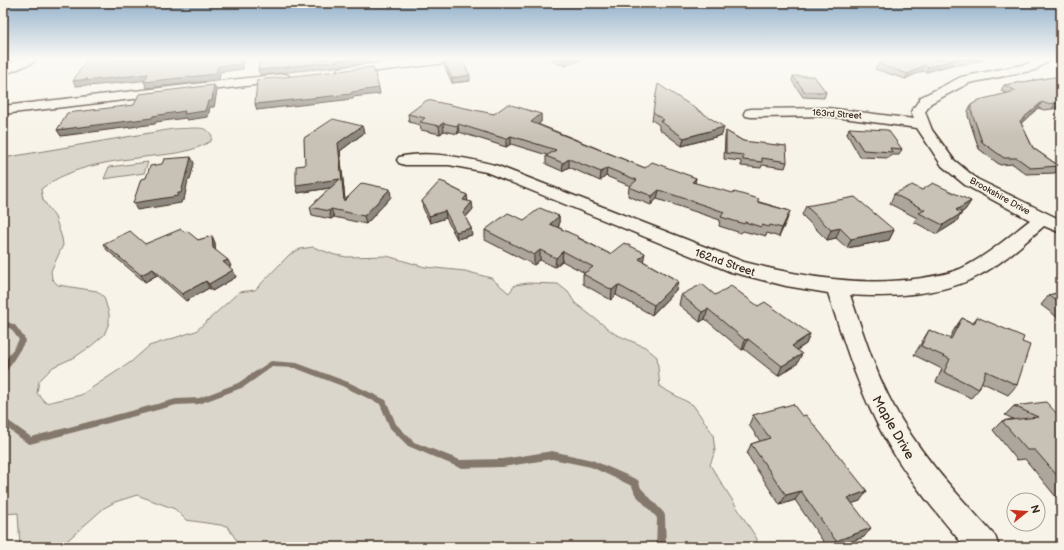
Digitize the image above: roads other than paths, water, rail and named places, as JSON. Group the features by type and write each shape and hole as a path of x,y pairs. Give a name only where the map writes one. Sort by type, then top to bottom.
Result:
{"street":[{"path":"3,110 221,85"},
{"name":"Brookshire Drive","path":"955,85 926,100 918,112 923,125 935,146 948,163 971,182 1042,219 1061,227"},
{"name":"163rd Street","path":"751,113 828,112 923,125"},
{"name":"162nd Street","path":"405,160 441,160 473,163 492,169 738,267 767,276 836,288 881,289 918,286 951,279 976,270 1042,219"},
{"name":"Maple Drive","path":"836,288 864,367 879,404 893,430 915,463 984,547"}],"waterway":[{"path":"3,322 13,327 23,340 3,370"},
{"path":"3,421 30,441 176,402 199,401 241,385 271,364 295,365 345,384 383,402 393,426 411,444 460,464 503,463 552,455 592,464 635,483 638,491 661,516 661,547"}]}
